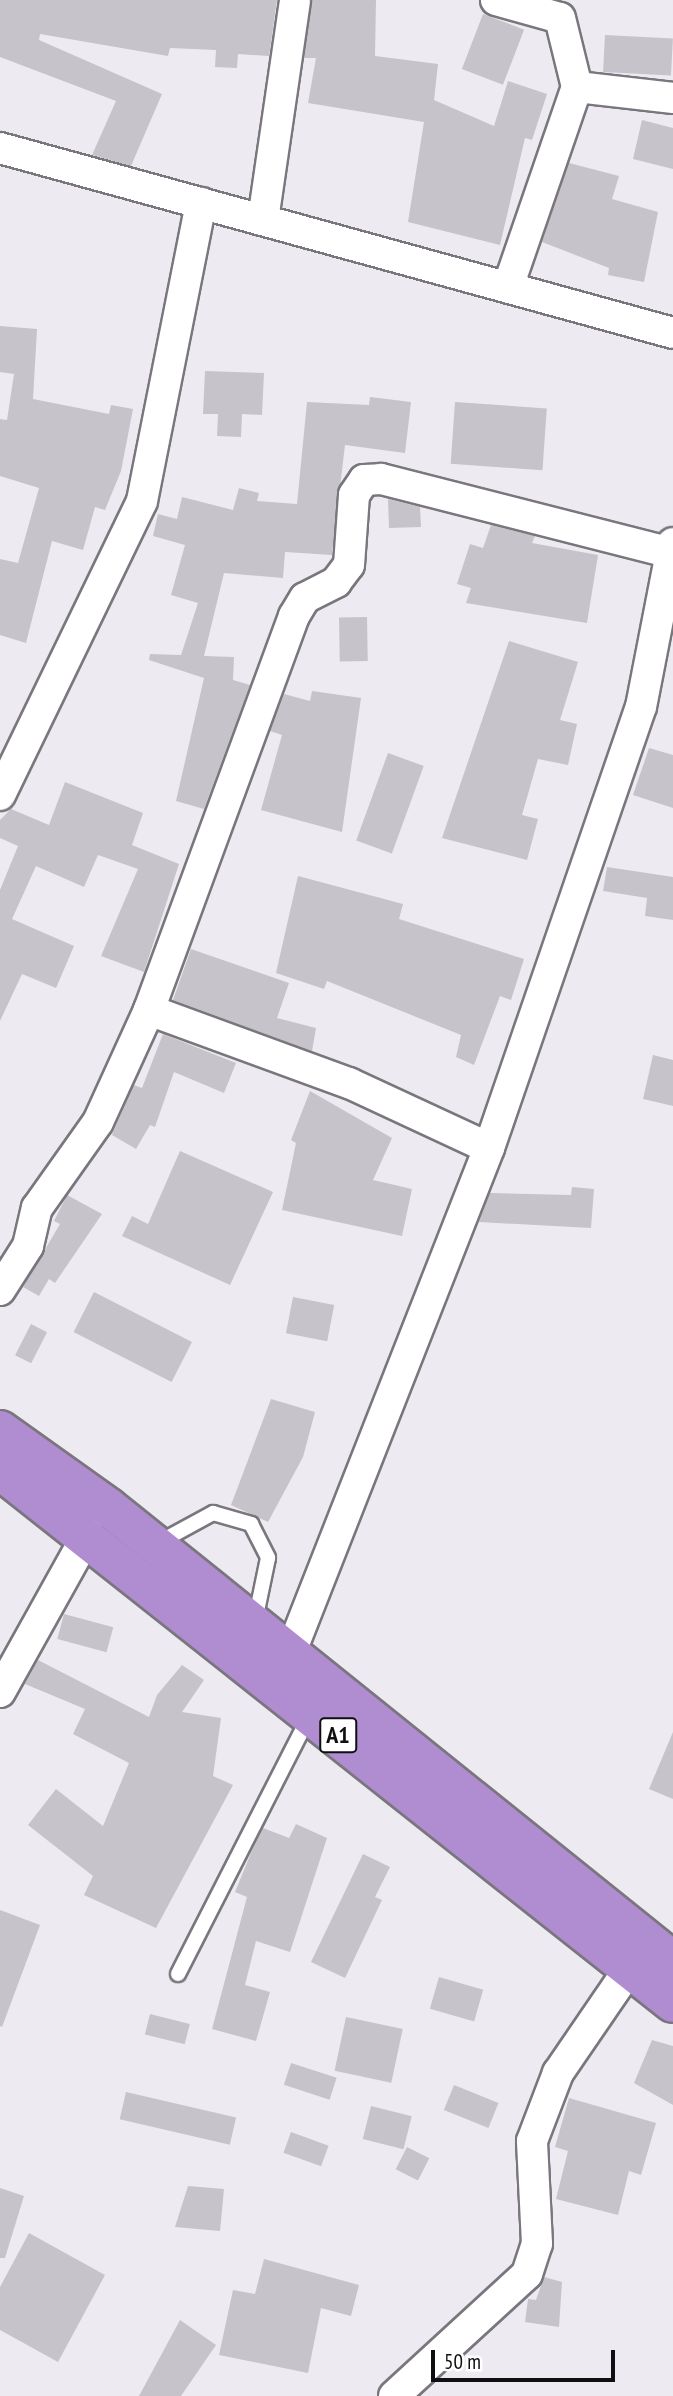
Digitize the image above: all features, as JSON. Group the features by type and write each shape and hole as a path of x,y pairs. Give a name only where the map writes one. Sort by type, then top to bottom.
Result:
{"highway":[{"name":"A1","path":"0,1430 155,1545 673,1961"},
{"name":"A1","path":"0,1470 88,1534 673,2003"}],"street":[{"path":"263,220 295,0"},
{"path":"496,0 559,18 577,87 508,287"},
{"path":"577,87 673,98"},
{"path":"0,148 673,333"},
{"path":"0,795 142,501 201,203"},
{"path":"0,1290 28,1246 37,1208 98,1122 149,1010 294,616 305,598 336,582 349,565 354,495 364,480 672,548 641,708 489,1147 290,1654"},
{"path":"149,1010 349,1083 489,1147"},
{"path":"0,1692 88,1534"},
{"path":"394,2396 527,2274 537,2244 532,2141 558,2073 630,1968"}],"lane":[{"path":"155,1545 214,1513 251,1524 268,1558 254,1625"},
{"path":"178,1974 312,1713"}],"building":[{"path":"0,0 277,0 269,56 238,54 237,68 215,67 216,50 170,48 168,56 40,34 39,40 162,94 131,166 92,155 116,101 0,57"},
{"path":"312,0 376,0 375,56 438,64 434,100 494,126 508,81 547,94 532,140 525,138 500,245 408,222 424,122 308,103 316,58 304,58"},
{"path":"483,14 524,30 503,85 462,69"},
{"path":"605,35 673,39 671,76 603,72"},
{"path":"642,120 673,128 673,169 633,159"},
{"path":"569,163 619,176 612,199 658,212 644,282 608,275 609,268 542,242"},
{"path":"0,326 37,329 33,399 109,414 111,405 133,409 121,471 105,510 95,507 83,550 52,541 26,643 0,635 0,559 18,563 39,488 0,476 0,419 7,420 14,374 0,372"},
{"path":"205,371 264,373 262,415 242,414 241,437 217,436 218,414 203,414"},
{"path":"370,397 411,402 405,453 345,445 332,555 285,552 283,578 224,573 204,656 234,657 233,680 250,685 204,809 176,801 204,678 149,660 150,654 181,655 198,603 171,595 185,545 153,536 158,514 177,519 182,497 233,510 239,488 259,493 257,501 297,504 307,402 369,405"},
{"path":"455,402 547,408 542,470 451,464"},
{"path":"388,499 420,507 421,527 389,528"},
{"path":"491,525 535,536 532,543 598,555 587,623 466,603 471,588 457,584 470,544 483,548"},
{"path":"339,617 367,617 368,661 340,661"},
{"path":"509,641 578,662 560,720 577,724 568,765 538,759 522,815 538,819 527,860 442,838"},
{"path":"312,691 361,698 342,832 261,810 282,735 270,731 284,694 310,701"},
{"path":"649,748 673,755 673,808 633,795"},
{"path":"388,753 424,766 392,853 356,840"},
{"path":"65,782 143,813 132,845 179,864 144,972 101,956 138,869 98,855 84,887 36,866 12,919 74,946 56,988 22,974 0,1021 0,890 18,846 0,838 0,820 11,809 49,825"},
{"path":"607,867 673,877 673,920 645,916 647,898 603,891"},
{"path":"298,876 403,904 399,919 524,959 511,1000 500,996 474,1065 456,1057 461,1035 327,981 324,989 276,973"},
{"path":"191,949 289,983 277,1018 316,1028 312,1051 173,1000"},
{"path":"163,1034 236,1063 224,1093 174,1072 155,1127 150,1125 136,1149 112,1135 134,1085 142,1088"},
{"path":"653,1055 673,1060 673,1106 643,1099"},
{"path":"310,1091 392,1138 373,1180 412,1189 402,1236 282,1210 296,1143 291,1140"},
{"path":"180,1151 273,1192 230,1285 122,1236 132,1216 148,1224"},
{"path":"572,1187 594,1189 591,1228 479,1222 490,1193 571,1195"},
{"path":"67,1195 102,1214 55,1283 49,1279 39,1296 23,1287 60,1224 54,1221"},
{"path":"94,1292 192,1342 172,1382 74,1332"},
{"path":"293,1297 334,1305 327,1341 286,1333"},
{"path":"31,1324 47,1332 31,1363 15,1355"},
{"path":"271,1399 315,1412 303,1457 268,1522 231,1505"},
{"path":"64,1614 113,1627 107,1652 57,1639"},
{"path":"38,1660 149,1717 157,1695 182,1665 204,1680 182,1712 221,1718 213,1776 233,1785 156,1928 84,1895 93,1876 28,1825 56,1789 103,1826 129,1763 73,1734 85,1709 25,1684"},
{"path":"673,1732 673,1799 649,1789"},
{"path":"296,1824 327,1838 290,1952 256,1941 245,1985 270,1992 256,2041 212,2029 247,1897 235,1892 263,1828 289,1838"},
{"path":"363,1854 390,1867 375,1897 382,1900 345,1978 311,1962"},
{"path":"0,1910 40,1925 2,2027 0,2026"},
{"path":"439,1977 483,1990 474,2021 430,2009"},
{"path":"150,2014 190,2024 185,2044 145,2034"},
{"path":"346,2017 403,2029 391,2083 335,2071"},
{"path":"652,2040 673,2046 673,2105 634,2083"},
{"path":"291,2063 337,2078 330,2100 284,2085"},
{"path":"454,2085 499,2103 488,2128 444,2110"},
{"path":"126,2092 236,2117 230,2145 120,2119"},
{"path":"569,2098 656,2123 641,2175 629,2171 618,2215 556,2199 568,2151 555,2147"},
{"path":"371,2106 412,2116 404,2149 363,2139"},
{"path":"291,2132 329,2146 321,2166 283,2153"},
{"path":"407,2147 429,2158 418,2181 396,2169"},
{"path":"188,2186 224,2189 220,2231 175,2227"},
{"path":"0,2188 24,2196 5,2258 0,2258"},
{"path":"29,2233 105,2275 58,2362 0,2330 0,2287"},
{"path":"264,2259 359,2285 351,2316 321,2308 308,2373 219,2355 233,2290 255,2294"},
{"path":"544,2277 562,2282 559,2327 525,2322 528,2299 536,2300"},
{"path":"180,2320 216,2345 181,2396 139,2396"}]}
